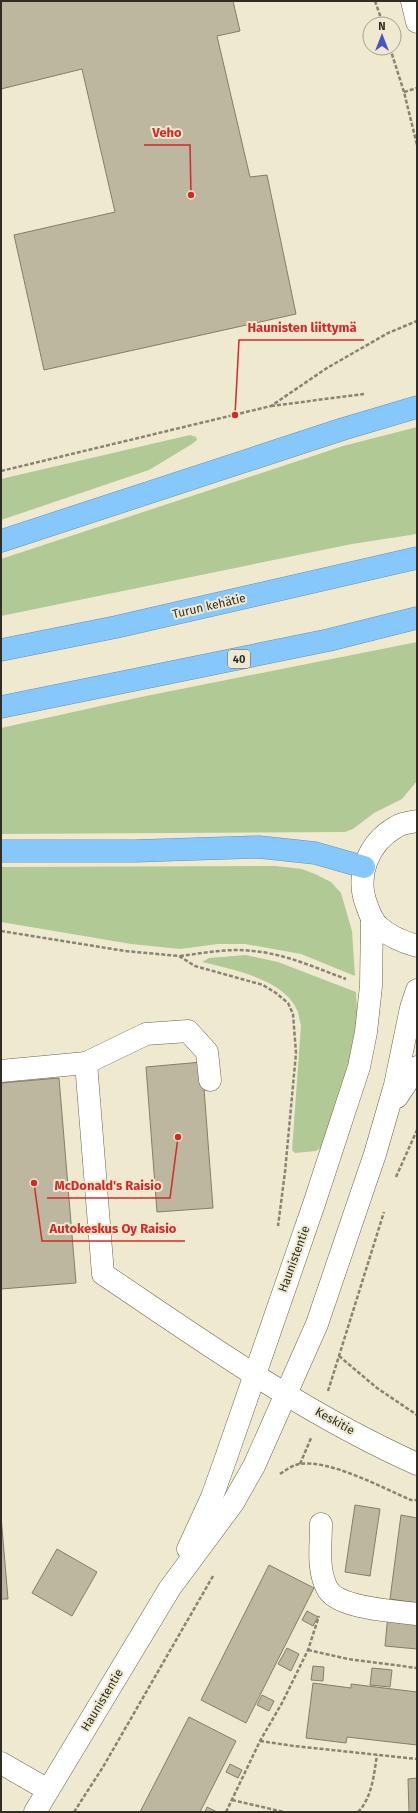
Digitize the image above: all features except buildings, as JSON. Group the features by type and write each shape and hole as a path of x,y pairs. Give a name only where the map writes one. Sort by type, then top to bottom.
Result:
{"highway":[{"path":"1,541 343,429 417,407"},
{"name":"Turun kehätie","path":"1,650 124,626 417,558"},
{"name":"40","path":"1,708 329,640 417,618"},
{"path":"1,851 134,851 259,847 315,853 364,867"}],"street":[{"path":"412,1 417,22"},
{"path":"417,821 397,826 379,839 367,857 364,867 362,894 372,919 379,927 396,940 417,946"},
{"name":"Haunistentie","path":"170,1588 212,1497 314,1204 359,1067 366,1032 371,986 372,919"},
{"name":"Haunistentie","path":"35,1812 170,1588 233,1503 254,1466 317,1324 376,1154 411,1008 417,990"},
{"path":"1,1071 86,1063 146,1034 188,1031 207,1052 210,1080"},
{"name":"Keskitie","path":"86,1063 103,1274 253,1376 388,1451 417,1464"},
{"path":"387,1112 417,1066"},
{"path":"321,1524 321,1566 327,1590 349,1604 417,1614"},
{"path":"1,1763 48,1790"}],"path":[{"path":"375,1 380,16"},
{"path":"393,56 404,92 417,145"},
{"path":"404,92 417,88"},
{"path":"270,406 334,364 388,333 417,321"},
{"path":"1,471 270,406 368,394"},
{"path":"179,956 221,951 252,950 295,960 349,980"},
{"path":"394,1183 417,1130"},
{"path":"387,1205 339,1356 377,1388 417,1415"},
{"path":"277,1476 288,1468 300,1464 322,1465 342,1470 411,1500 417,1500"},
{"path":"74,1812 103,1767 213,1575"},
{"path":"226,1812 260,1741 282,1703 308,1650 327,1590"},
{"path":"308,1650 348,1659 417,1668"},
{"path":"260,1741 417,1759"},
{"path":"358,1812 366,1800 373,1778 377,1755"},
{"path":"232,1800 284,1812"}],"green space":[{"path":"417,427 417,534 352,544 1,616 1,559 343,446"},
{"path":"190,435 196,437 197,440 149,470 1,520 1,479"},
{"path":"417,642 417,781 402,799 374,813 353,829 345,832 1,834 1,728 141,697"},
{"path":"276,866 302,869 315,874 331,882 341,893 352,931 355,976 301,954 245,944 218,944 180,949 131,944 1,922 1,867"},
{"path":"246,955 278,962 356,992 358,1025 351,1066 324,1146 316,1151 295,1153 292,1150 301,1025 297,1010 290,999 281,990 269,983 241,972 202,962 209,958"}],"place":[{"name":"Veho","path":"191,195"},
{"name":"Haunisten liittymä","path":"235,415"},
{"name":"McDonald's Raisio","path":"178,1137"},
{"name":"Autokeskus Oy Raisio","path":"34,1183"}]}
